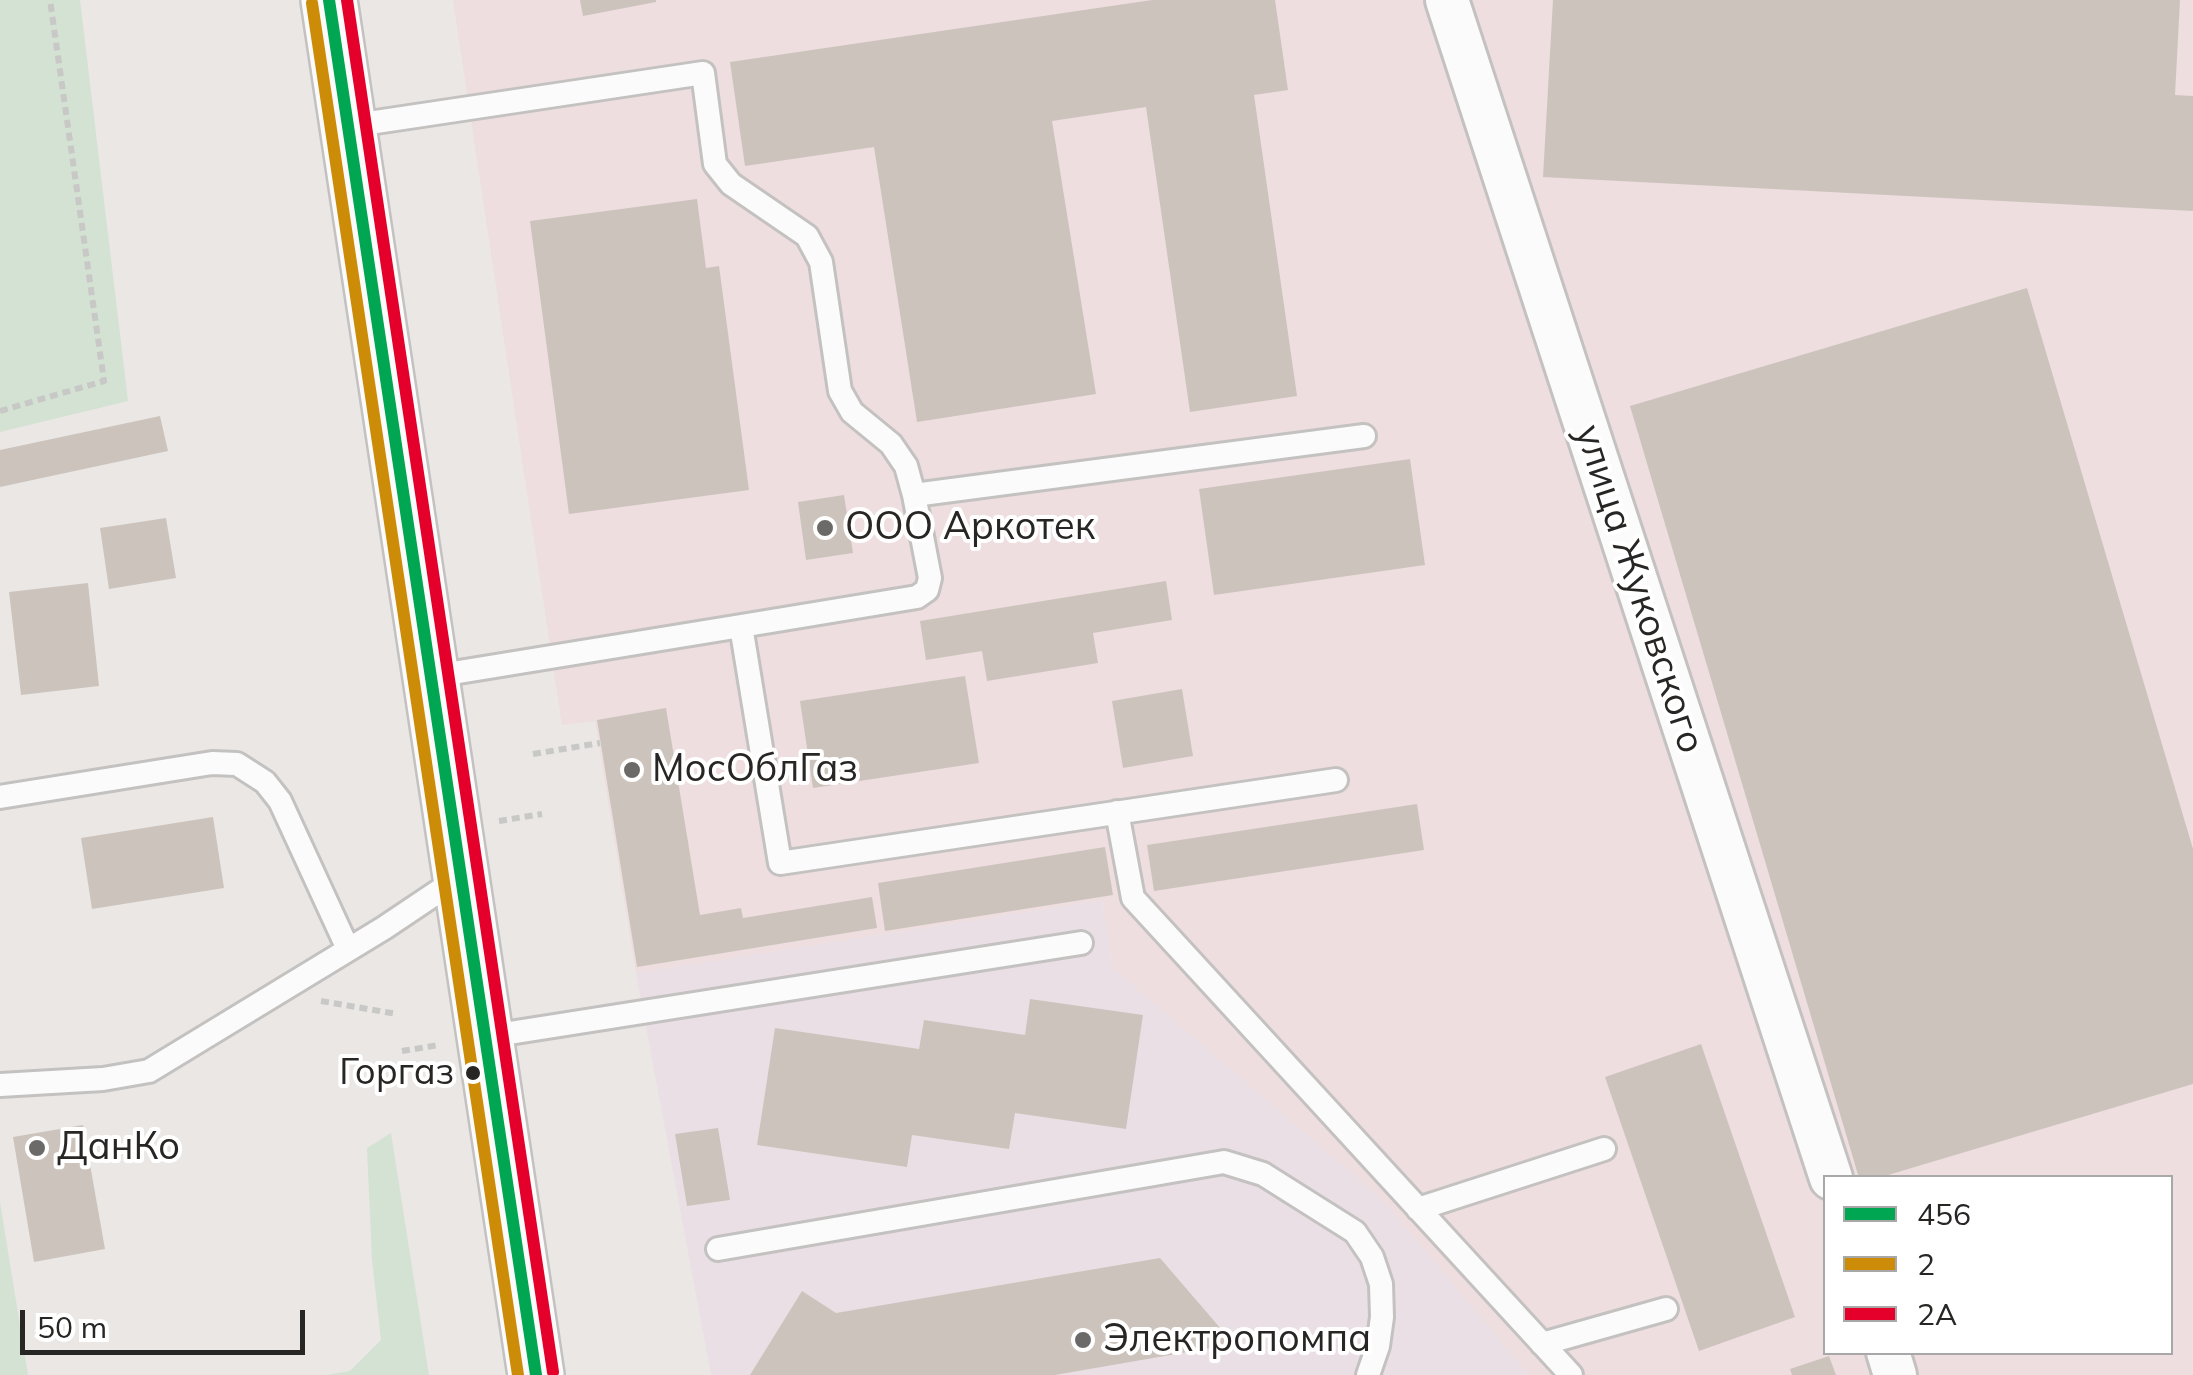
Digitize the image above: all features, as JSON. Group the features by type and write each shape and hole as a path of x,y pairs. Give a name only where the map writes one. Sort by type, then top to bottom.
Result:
{"main road":[{"path":"329,0 536,1375"}],"street":[{"name":"улица Жуковского","path":"1447,0 1830,1175"}],"lane":[{"path":"349,126 702,72 715,164 731,184 807,236 821,262 840,391 852,412 891,444 906,466 930,578 927,590 917,597 428,677"},
{"path":"914,494 1364,436"},
{"path":"741,626 780,863 1336,780"},
{"path":"0,797 212,763 237,764 266,782 280,800 348,949"},
{"path":"1117,812 1133,898 1571,1375"},
{"path":"0,1085 103,1079 149,1071 460,877"},
{"path":"484,1037 1081,943"},
{"path":"1418,1208 1604,1149"},
{"path":"718,1249 1224,1162 1264,1174 1340,1222 1354,1232 1372,1257 1381,1284 1382,1317 1368,1375"},
{"path":"1542,1344 1666,1309"}],"path":[{"path":"0,411 104,381 50,0"},
{"path":"533,754 600,743"},
{"path":"276,994 397,1014"}],"shaded area":[{"path":"453,0 2193,0 2193,1375 1529,1375 1383,1200 1113,968 1102,900 636,973 595,721 562,725"},
{"path":"1102,900 1113,968 1383,1200 1529,1375 711,1375 636,973"}],"green space":[{"path":"0,0 80,0 128,401 0,432"},
{"path":"391,1133 429,1375 327,1375 350,1371 381,1340 372,1260 367,1148"},
{"path":"0,1202 28,1375 0,1375"}],"building":[{"path":"580,0 656,0 656,2 583,16"},
{"path":"1152,0 1275,0 1288,90 1254,95 1297,396 1190,412 1146,107 1052,121 1096,394 917,422 874,147 745,166 730,62"},
{"path":"1553,0 2180,0 2175,95 2193,96 2193,211 1543,177"},
{"path":"697,199 706,268 719,266 749,490 569,514 530,221"},
{"path":"2027,288 2193,849 2193,1084 1888,1175 1858,1175 1630,406"},
{"path":"160,416 168,451 0,487 0,450"},
{"path":"1410,459 1425,565 1214,595 1199,489"},
{"name":"ООО Аркотек","path":"844,495 853,553 806,560 798,502"},
{"path":"166,518 176,578 109,589 100,528"},
{"path":"1166,581 1172,620 1093,633 1098,663 987,681 982,651 926,660 920,621"},
{"path":"88,583 99,686 21,695 9,592"},
{"path":"965,676 979,763 813,788 800,701"},
{"path":"1182,689 1193,756 1123,768 1112,701"},
{"path":"666,708 700,915 741,908 743,918 872,897 877,928 637,967 597,720"},
{"path":"1417,804 1424,850 1154,891 1147,845"},
{"path":"213,817 224,888 92,909 81,838"},
{"path":"1105,847 1113,895 885,931 878,883"},
{"path":"1030,999 1143,1015 1126,1129 1015,1113 1009,1149 912,1135 907,1167 757,1145 775,1028 919,1049 924,1020 1025,1035"},
{"path":"1701,1044 1795,1317 1699,1351 1605,1077"},
{"path":"83,1125 105,1249 34,1262 13,1137"},
{"path":"718,1128 730,1200 687,1206 675,1134"},
{"path":"1160,1258 1234,1344 1055,1375 750,1375 802,1291 836,1313"},
{"path":"1829,1356 1836,1375 1792,1375 1790,1369"}],"transit line":[{"name":"456","path":"329,0 536,1375"},
{"name":"2А","path":"347,0 553,1372"},
{"name":"2","path":"312,3 518,1375"}],"place":[{"name":"ООО Аркотек","path":"825,528"},
{"name":"МосОблГаз","path":"632,770"},
{"name":"Горгаз","path":"473,1073"},
{"name":"ДанКо","path":"37,1148"},
{"name":"Электропомпа","path":"1083,1340"}]}
